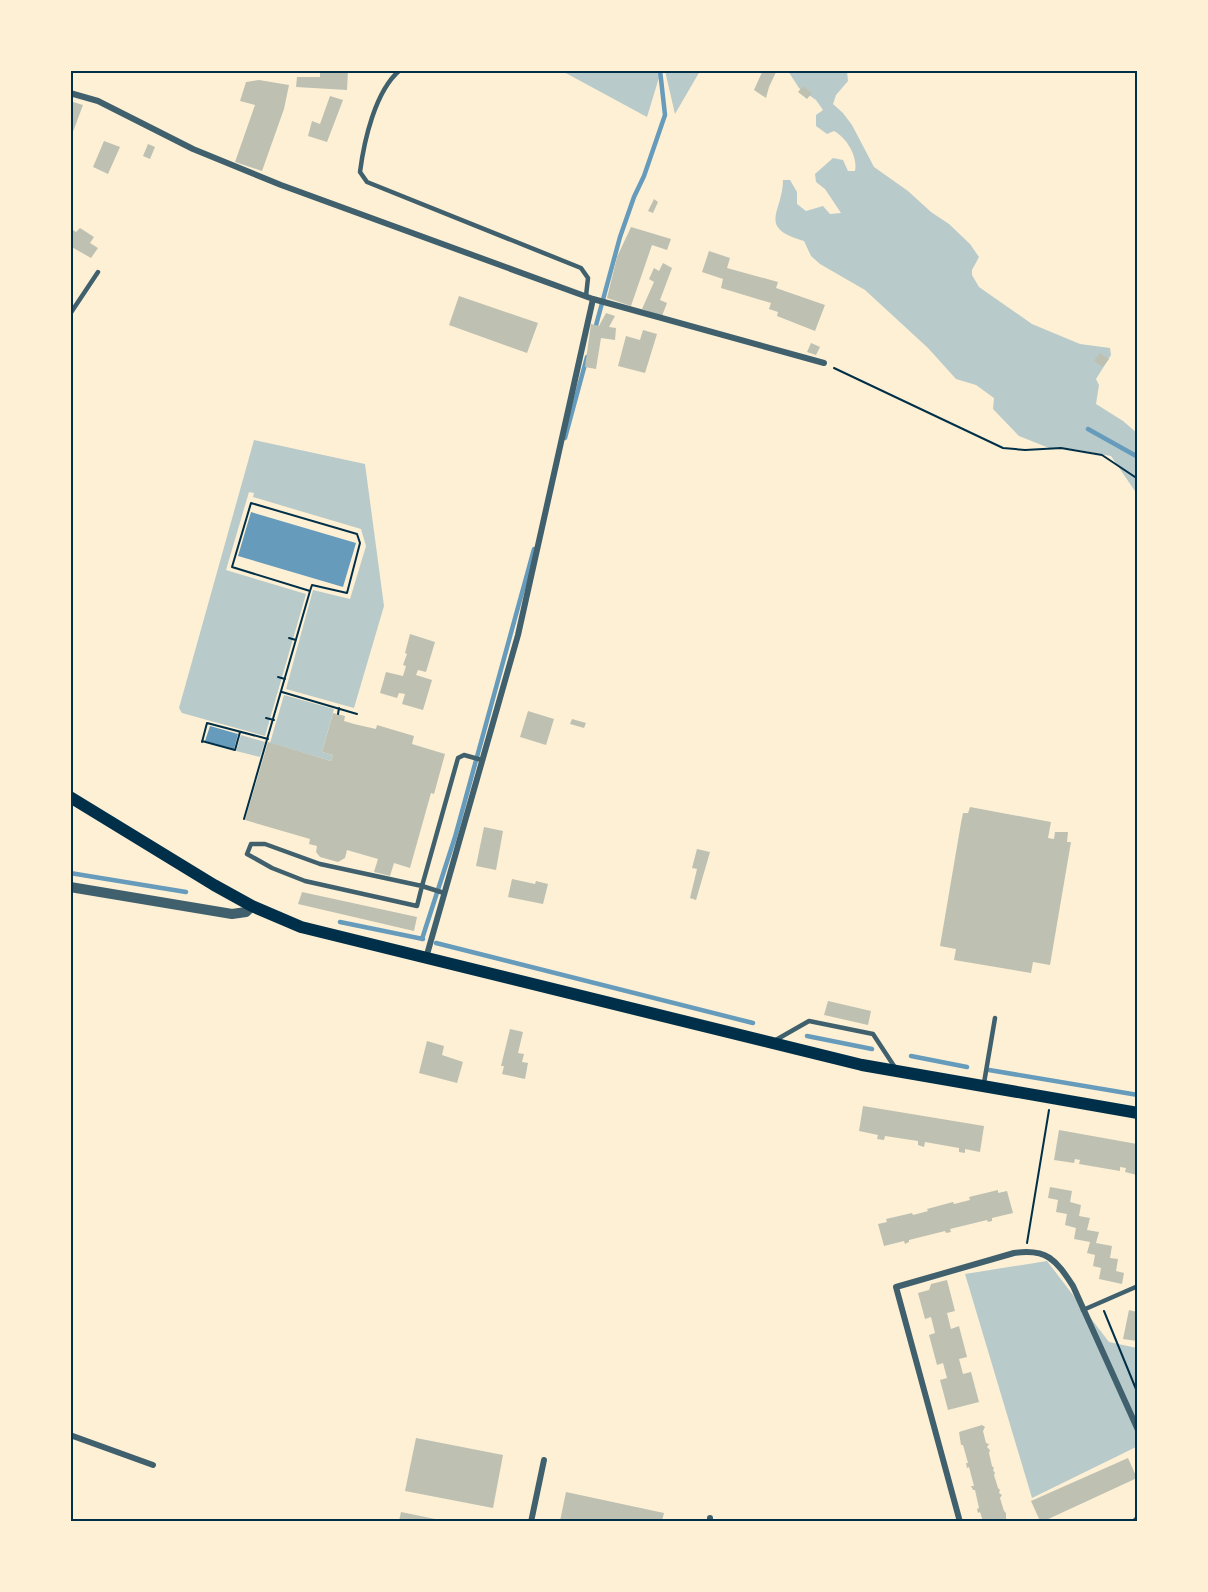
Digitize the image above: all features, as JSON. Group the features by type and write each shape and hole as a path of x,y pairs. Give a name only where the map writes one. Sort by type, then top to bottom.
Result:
{"main road":[{"path":"70,797 213,885 252,906 301,927 862,1065 1137,1113"}],"street":[{"path":"70,93 98,101 193,149 281,185 593,299 824,363"},
{"path":"425,959 518,635 593,299"},
{"path":"70,887 232,914 246,912 252,906"},
{"path":"960,1521 897,1287 1025,1251 1047,1254 1061,1267 1073,1286 1137,1430"},
{"path":"70,1435 153,1466"},
{"path":"531,1521 544,1460"}],"lane":[{"path":"400,70 379,96 362,156 360,172 367,182 581,268 588,278 586,296"},
{"path":"70,314 98,272"},
{"path":"444,892 422,886 320,864 265,844 251,844 247,854 272,868 304,881 417,906 422,886 458,758 464,755 482,759"},
{"path":"984,1086 994,1018"},
{"path":"770,1043 809,1021 873,1034 897,1071"},
{"path":"1083,1310 1137,1286"}],"path":[{"path":"824,363 1003,448 1025,450 1060,448 1102,455 1137,479"},
{"path":"244,819 312,585 347,593 360,543 357,534 251,503 232,567 310,591"},
{"path":"289,638 296,640"},
{"path":"278,677 285,679"},
{"path":"282,692 357,714"},
{"path":"338,714 339,708"},
{"path":"266,718 273,720"},
{"path":"240,732 235,750 202,742 207,723 268,739"},
{"path":"1025,1251 1052,1098"},
{"path":"1100,1302 1137,1394"}],"shaded area":[{"path":"562,71 661,71 647,117"},
{"path":"665,71 700,71 675,114"},
{"path":"788,71 847,71 848,81 836,95 833,104 852,125 874,167 908,191 970,244 979,257 972,270 972,275 979,287 1032,324 1080,344 1110,348 1111,355 1096,379 1099,385 1096,404 1137,433 1137,494 1111,456 1073,449 1049,448 1019,436 993,409 994,398 976,385 956,379 928,348 865,290 820,264 811,256 804,241 780,230 776,224 776,217 783,180 790,180 797,192 797,204 806,211 823,206 830,214 841,213 825,189 816,182 815,174 833,158 843,160 848,171 855,171 855,160 850,148 839,134 834,131 827,134 816,126 816,115 823,110 816,100 799,88"},
{"path":"254,440 365,464 384,606 354,708 286,689 313,590 350,599 366,546 361,529 253,497 254,493 249,492 226,570 306,594 265,736 182,713 179,708"},
{"path":"284,695 334,709 322,752 333,755 331,761 270,743"},
{"path":"241,735 265,742 260,757 236,751"},
{"path":"1047,1261 1109,1342 1137,1348 1137,1450 1136,1447 1032,1498 965,1274"}],"water":[{"path":"251,512 356,543 343,587 238,556"},
{"path":"210,726 238,734 234,749 205,741"}],"building":[{"path":"320,70 348,70 347,90 296,87 297,77 320,77"},
{"path":"763,70 777,70 766,98 754,90"},
{"path":"259,80 289,85 284,109 262,171 235,162 255,105 240,101 246,82"},
{"path":"803,86 812,93 807,99 798,92"},
{"path":"330,96 343,100 327,142 308,136 312,121 320,124"},
{"path":"70,101 83,105 71,137 70,137"},
{"path":"104,141 120,147 108,174 93,167"},
{"path":"148,144 155,147 150,159 143,156"},
{"path":"654,199 658,202 653,213 648,211"},
{"path":"631,227 671,239 667,250 652,245 631,306 607,298 617,257"},
{"path":"70,228 76,232 80,228 94,237 90,243 98,248 91,258 70,246"},
{"path":"709,251 730,258 727,268 778,282 776,288 825,305 815,331 777,316 778,312 769,309 771,303 721,288 723,279 702,272"},
{"path":"663,263 672,268 660,300 667,303 662,316 642,309 654,282 649,279 654,268 659,271"},
{"path":"459,296 538,323 527,353 449,325"},
{"path":"606,313 615,316 609,327 616,328 615,340 601,338 596,369 585,367 591,324 599,326"},
{"path":"643,330 657,334 645,373 618,366 626,336 640,340"},
{"path":"811,343 820,347 816,355 807,352"},
{"path":"1100,353 1109,359 1103,367 1094,361"},
{"path":"410,634 435,642 426,672 418,670 416,675 432,680 423,710 402,704 405,694 399,693 397,698 380,693 386,672 403,676 406,666 403,665 407,654 405,653"},
{"path":"528,711 554,719 546,745 520,737"},
{"path":"333,713 345,716 344,721 354,724 376,729 377,725 414,736 412,744 445,754 434,794 431,793 410,868 394,863 390,876 374,872 378,859 347,850 345,858 338,862 320,857 316,852 317,846 309,844 310,839 245,820 268,742 331,761 333,755 322,752"},
{"path":"572,719 586,723 584,728 570,724"},
{"path":"970,807 1051,822 1048,838 1054,839 1055,832 1068,832 1067,842 1071,842 1050,965 1033,962 1031,973 954,960 956,949 940,946 963,813 968,813"},
{"path":"484,827 503,831 496,870 476,866"},
{"path":"697,849 710,852 696,900 690,898 697,869 692,868"},
{"path":"512,879 548,884 543,904 508,897"},
{"path":"302,892 417,917 414,931 298,904"},
{"path":"828,1001 871,1011 868,1025 824,1015"},
{"path":"510,1029 523,1032 518,1053 524,1054 522,1062 528,1063 525,1079 502,1074 504,1066 501,1066"},
{"path":"427,1041 444,1046 442,1055 463,1062 457,1083 419,1073"},
{"path":"863,1106 984,1126 980,1152 965,1149 965,1153 959,1152 959,1148 925,1142 924,1147 918,1145 918,1141 885,1136 884,1140 877,1139 878,1135 859,1131"},
{"path":"1059,1130 1137,1144 1137,1175 1125,1172 1126,1168 1120,1167 1120,1171 1079,1164 1080,1160 1075,1159 1074,1163 1054,1160"},
{"path":"1050,1187 1072,1191 1070,1202 1081,1205 1079,1216 1090,1218 1087,1230 1099,1232 1096,1243 1112,1246 1110,1258 1118,1259 1116,1271 1124,1273 1122,1284 1099,1279 1101,1268 1093,1266 1095,1255 1087,1253 1090,1242 1074,1239 1076,1228 1065,1225 1067,1214 1056,1212 1058,1200 1048,1198"},
{"path":"998,1190 998,1193 1007,1191 1013,1213 992,1218 992,1221 987,1220 950,1229 951,1232 946,1233 945,1231 909,1240 905,1244 904,1241 884,1246 878,1224 887,1222 886,1219 912,1213 913,1215 928,1211 927,1209 970,1200 969,1197"},
{"path":"947,1280 955,1311 947,1313 951,1329 959,1326 967,1357 959,1359 963,1374 971,1372 979,1402 948,1410 940,1380 947,1378 943,1363 937,1365 929,1335 935,1333 931,1317 925,1319 918,1293 929,1290 931,1284"},
{"path":"1129,1310 1137,1312 1137,1341 1123,1339"},
{"path":"982,1425 985,1427 983,1431 986,1443 989,1444 987,1447 990,1450 999,1493 1002,1495 1000,1498 1006,1513 1006,1521 983,1521 980,1512 978,1513 975,1490 971,1486 974,1486 969,1467 967,1468 966,1463 968,1463 959,1432"},
{"path":"416,1438 503,1455 493,1508 405,1491"},
{"path":"1128,1458 1137,1478 1040,1521 1031,1501"},
{"path":"566,1492 664,1513 662,1521 560,1521"},
{"path":"401,1512 440,1520 399,1521"}],"waterway":[{"path":"595,329 620,237 665,115 660,70"},
{"path":"565,438 587,357"},
{"path":"1088,429 1138,457"},
{"path":"422,939 455,837 534,549"},
{"path":"70,873 186,892"},
{"path":"340,922 423,939"},
{"path":"436,943 753,1023"},
{"path":"807,1036 872,1049"},
{"path":"911,1056 967,1067"},
{"path":"989,1070 1138,1095"}]}
